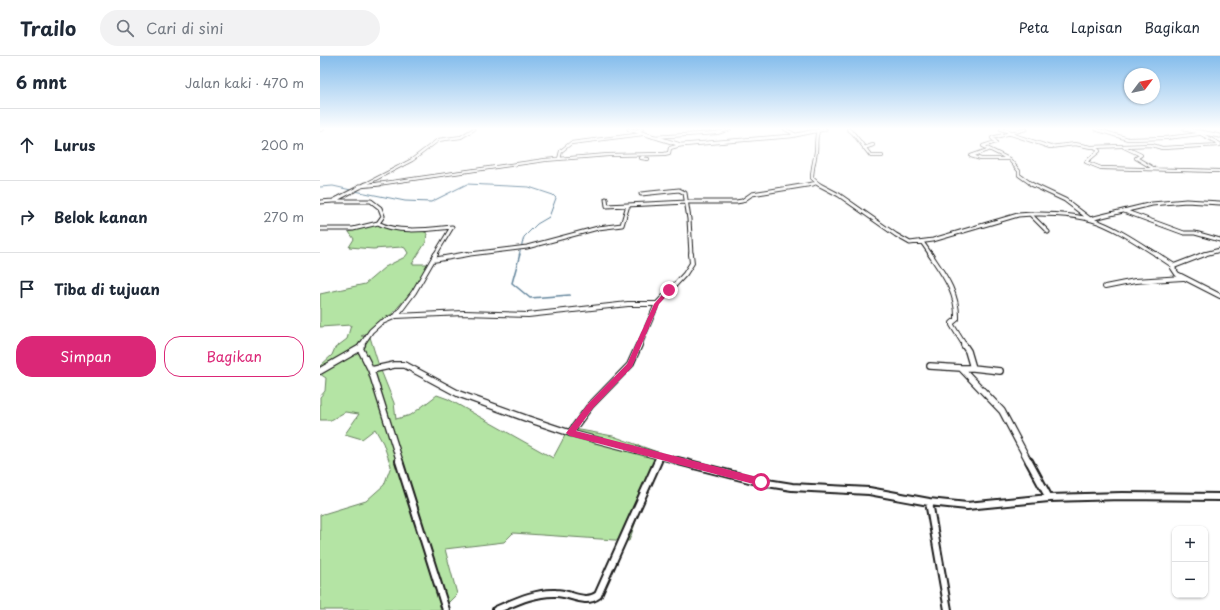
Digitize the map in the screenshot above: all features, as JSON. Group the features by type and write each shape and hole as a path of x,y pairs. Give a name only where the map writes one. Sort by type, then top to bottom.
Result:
{"street":[{"path":"333,200 412,160 419,155"},
{"path":"559,159 560,155"},
{"path":"359,186 411,180 484,168 559,159 614,155"},
{"path":"646,155 641,158 648,159"},
{"path":"815,155 812,178 817,183 839,195 902,239 912,243 922,242 1018,215 1030,214 1090,219 1152,204 1186,201 1220,203"},
{"path":"870,155 873,157 882,156"},
{"path":"974,155 971,156 981,159 1009,159"},
{"path":"999,155 1009,159 1017,169 1019,175 1033,184 1057,195 1090,219 1141,244 1174,266 1174,271 1183,278 1220,296"},
{"path":"1094,155 1086,162 1099,168 1220,171"},
{"path":"1141,155 1136,158 1155,169"},
{"path":"606,199 607,206 688,202 738,202 752,194 817,183"},
{"path":"570,433 590,406 630,365 657,304 685,274 692,263 688,202 685,193 679,190 641,194"},
{"path":"320,202 333,200 371,201 376,203 382,212 382,216 378,223"},
{"path":"433,260 488,251 527,247 598,228 622,224 628,205"},
{"path":"1124,211 1184,233 1195,233 1220,240"},
{"path":"1030,214 1048,232"},
{"path":"320,229 353,229 378,223 380,225 392,228 422,229 452,227 441,243 414,292 396,316"},
{"path":"922,242 949,285 957,304 957,319 952,326 968,351 973,368"},
{"path":"1174,266 1195,256 1220,250"},
{"path":"1105,287 1135,281 1183,278"},
{"path":"320,371 360,348 371,331 380,323 396,316 464,312 528,315 628,304 657,304"},
{"path":"360,348 371,370 446,610"},
{"path":"371,370 394,364 405,365 459,394 570,433 776,485 869,491 929,502 974,506 1050,498 1122,496 1220,497"},
{"path":"930,366 1000,371"},
{"path":"961,368 1002,411 1050,498"},
{"path":"496,610 521,599 548,594 563,593 588,600 596,598 660,456"},
{"path":"929,502 948,610"}],"green space":[{"path":"377,224 382,227 422,231 427,233 426,242 412,264 428,264 411,292 392,314 377,322 366,334 361,336 370,337 378,363 394,403 396,419 411,415 437,395 448,399 553,458 569,428 613,436 660,453 629,541 513,533 504,542 445,549 457,594 441,610 320,610 320,515 366,501 384,485 391,466 383,443 375,429 362,439 345,434 359,414 345,412 331,420 320,420 320,397 325,391 326,378 320,374 320,366 332,355 335,348 347,339 351,325 320,327 320,294 365,284 385,267 405,257 408,253 405,248 402,247 373,249 349,247 354,239 349,232"}],"waterway":[{"path":"355,191 405,201 431,202 467,184 529,187 553,195 556,198 549,217 537,224 524,237 519,255"},
{"path":"320,187 333,186 351,190"},
{"path":"520,254 512,283 530,298 570,295"}],"route":[{"path":"669,290 657,304 650,316 630,365 590,406 570,433 761,482"}]}
